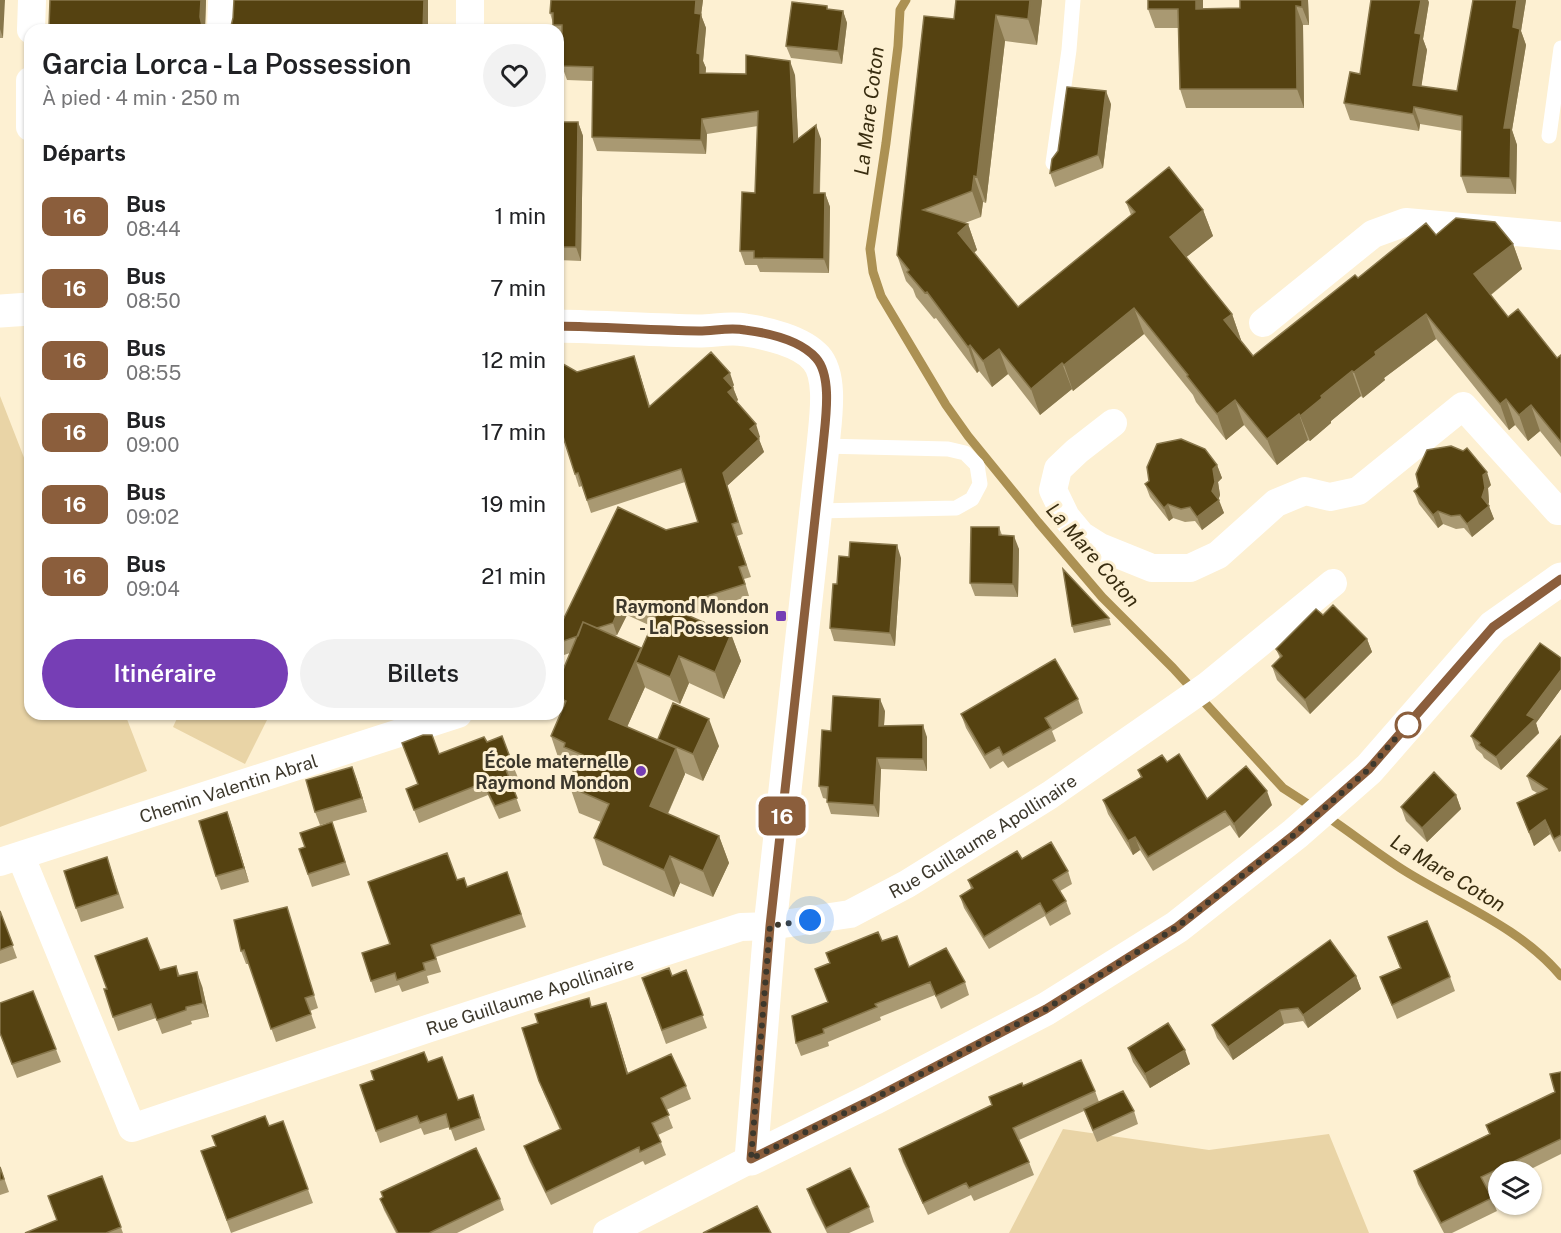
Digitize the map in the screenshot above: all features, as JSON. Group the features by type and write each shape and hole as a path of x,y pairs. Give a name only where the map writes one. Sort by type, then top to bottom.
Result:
{"street":[{"path":"31,24 32,0"},
{"path":"221,24 222,0"},
{"path":"470,0 470,24"},
{"path":"1263,323 1373,234 1406,222 1561,236"},
{"path":"0,311 24,309"},
{"path":"564,326 700,331 742,329 775,336 804,348 816,358 826,375 823,446 770,926 751,1159"},
{"path":"1113,423 1058,469 1053,490 1066,517 1081,535 1100,547 1152,568 1190,568 1218,555 1276,503 1305,491 1329,497 1358,491 1462,406 1558,511 1561,511"},
{"path":"608,1233 1046,1009 1177,927 1295,834 1369,769 1493,627 1561,579"},
{"name":"Rue Guillaume Apollinaire","path":"10,860 132,1128 418,1031 741,927 770,926 850,914 907,884 1050,795 1207,686 1333,583"},
{"name":"Chemin Valentin Abral","path":"10,860 440,720"}],"lane":[{"path":"1053,164 1069,50 1073,0"},
{"path":"1549,136 1561,48"},
{"path":"816,511 956,508 972,500 980,484 977,465 965,453 948,449 823,446"}],"shaded area":[{"path":"0,396 24,458 24,720 127,720 147,771 0,827"},
{"path":"176,720 267,720 245,764 173,727"},
{"path":"1063,1129 1209,1150 1329,1134 1369,1233 1009,1233"}],"building":[{"path":"50,0 201,0 202,24 49,24"},
{"path":"234,0 424,0 423,24 232,24"},
{"path":"551,0 696,0 695,13 701,14 697,53 700,54 700,73 746,74 746,55 790,61 794,142 816,125 814,193 825,193 824,259 754,258 754,251 740,251 742,192 755,193 758,111 702,119 701,140 592,137 593,67 564,66 564,24 553,24 553,13 550,13"},
{"path":"956,0 1030,0 1028,19 996,15 977,177 974,176 972,191 923,210 968,224 958,233 1018,307 1135,212 1126,202 1169,167 1203,210 1170,237 1232,314 1224,320 1253,356 1355,275 1358,278 1426,223 1436,235 1456,218 1495,222 1513,244 1474,274 1508,317 1518,309 1557,358 1561,355 1561,442 1531,405 1519,415 1506,399 1500,404 1426,314 1375,352 1376,355 1354,372 1352,371 1300,416 1299,414 1267,439 1235,400 1217,414 1134,308 1031,389 999,349 983,361 970,345 968,347 927,292 925,293 907,272 909,270 897,255 924,16 954,19"},
{"path":"1148,0 1196,0 1196,9 1240,8 1240,0 1302,0 1302,7 1296,6 1297,89 1180,89 1178,9 1148,9"},
{"path":"1371,0 1421,0 1415,33 1421,34 1413,85 1457,91 1473,0 1517,0 1513,27 1520,29 1504,128 1511,128 1510,178 1461,176 1462,116 1414,107 1413,114 1344,103 1350,72 1360,74"},
{"path":"792,2 827,6 827,9 843,11 838,51 786,46"},
{"path":"1067,87 1106,91 1098,155 1050,173 1052,159 1058,151"},
{"path":"564,122 578,122 576,247 564,247"},
{"path":"711,352 730,373 724,378 733,388 728,392 756,424 750,429 759,439 723,473 738,522 732,524 746,565 739,567 745,584 669,608 661,604 658,611 648,614 622,602 613,623 597,628 583,622 578,636 564,641 564,618 618,507 666,530 698,522 681,469 587,500 578,473 575,474 564,440 564,364 577,372 634,356 649,407"},
{"path":"1181,439 1205,449 1217,465 1213,469 1215,482 1212,491 1219,500 1197,517 1190,507 1181,509 1168,504 1164,508 1145,484 1149,481 1147,467 1157,444"},
{"path":"1451,446 1463,451 1467,448 1487,472 1483,475 1485,488 1482,497 1489,506 1467,524 1460,515 1451,516 1438,511 1433,515 1414,491 1419,487 1416,474 1427,450"},
{"path":"971,527 999,527 999,535 1014,536 1013,584 970,583"},
{"path":"850,542 897,545 890,633 830,628 833,584 837,584 839,556 849,557"},
{"path":"1063,569 1109,618 1072,626"},
{"path":"661,604 731,634 715,672 679,656 670,677 636,662"},
{"path":"1333,605 1367,639 1305,700 1272,666 1282,656 1276,649 1316,609 1323,615"},
{"path":"583,622 641,648 609,719 676,748 650,806 719,836 703,871 670,856 664,870 594,838 609,804 570,787 583,755 564,747 565,743 551,736 558,720 564,720 566,701 564,700 564,668"},
{"path":"1540,643 1561,658 1561,670 1527,715 1535,719 1496,757 1471,736"},
{"path":"1055,659 1078,699 1045,718 1051,728 1003,755 999,747 985,755 961,714"},
{"path":"833,696 880,699 879,726 923,725 923,759 877,758 874,805 827,802 828,787 819,786 822,730 831,731"},
{"path":"673,703 709,719 693,754 658,739"},
{"path":"423,735 432,735 439,754 484,737 487,742 502,736 514,768 506,770 517,798 495,806 483,783 414,810 406,789 418,784 402,743"},
{"path":"1561,736 1561,835 1554,839 1545,820 1529,832 1517,803 1547,789 1527,776"},
{"path":"1179,754 1207,799 1246,766 1267,791 1234,824 1225,811 1148,857 1135,837 1128,841 1103,800 1142,777 1138,770 1162,755 1167,762"},
{"path":"352,767 362,798 315,812 306,780"},
{"path":"1434,772 1456,795 1422,828 1401,807"},
{"path":"227,812 244,868 216,876 199,821"},
{"path":"332,822 345,862 308,874 299,849 305,847 300,833"},
{"path":"1051,842 1068,871 1053,880 1066,901 1046,914 1040,903 984,937 960,896 973,888 968,880 1017,851 1022,859"},
{"path":"447,853 457,880 464,878 467,887 507,872 521,914 431,945 436,959 423,963 425,970 397,980 395,973 371,981 362,953 390,944 368,882"},
{"path":"107,857 118,894 76,908 64,871"},
{"path":"287,907 314,995 305,998 311,1014 271,1029 244,950 241,951 234,920"},
{"path":"0,911 13,945 0,950"},
{"path":"1427,921 1450,977 1392,1005 1380,977 1401,968 1388,937"},
{"path":"878,932 882,941 897,936 909,967 946,948 965,982 936,996 930,982 875,1004 877,1007 823,1029 824,1033 796,1043 792,1016 828,1002 815,969 830,963 826,953"},
{"path":"147,938 160,970 176,966 178,976 197,972 203,1003 186,1007 186,1010 157,1020 151,1004 113,1017 104,989 107,989 95,956"},
{"path":"1330,940 1356,976 1303,1015 1298,1008 1280,1010 1228,1047 1212,1025"},
{"path":"669,968 672,976 686,970 703,1015 662,1030 642,978"},
{"path":"33,991 56,1049 12,1064 0,1033 0,1003"},
{"path":"589,998 591,1007 606,1003 627,1074 671,1054 686,1086 661,1098 669,1115 652,1123 661,1142 640,1152 639,1147 546,1192 524,1146 561,1129 539,1081 522,1028 538,1023 535,1014"},
{"path":"1168,1023 1185,1050 1145,1074 1128,1048"},
{"path":"424,1052 428,1062 442,1057 458,1100 473,1095 480,1118 450,1129 446,1114 420,1123 417,1116 376,1131 360,1085 374,1080 371,1071"},
{"path":"1081,1060 1095,1091 1013,1128 1029,1162 969,1188 966,1183 923,1203 899,1149 992,1105 989,1097 1022,1083 1023,1086"},
{"path":"1561,1072 1561,1139 1515,1161 1488,1161 1488,1174 1481,1177 1488,1190 1488,1200 1441,1223 1414,1171 1490,1134 1486,1125 1555,1092 1550,1074"},
{"path":"1123,1091 1134,1111 1093,1130 1084,1109"},
{"path":"265,1116 269,1126 283,1121 308,1189 227,1220 201,1151 216,1146 212,1136"},
{"path":"476,1148 500,1199 429,1233 398,1233 380,1199 383,1197 381,1192"},
{"path":"0,1167 4,1179 0,1180"},
{"path":"850,1168 869,1207 826,1228 807,1189"},
{"path":"102,1176 121,1227 106,1233 25,1233 57,1220 48,1196"},
{"path":"757,1206 771,1233 703,1233"}],"waterway":[{"name":"La Mare Coton","path":"906,0 900,10 886,143 870,249 873,272 881,296 946,405 968,436 1038,522 1102,597 1173,668 1283,788 1314,808"},
{"name":"La Mare Coton","path":"1326,816 1405,871 1508,930 1545,959 1561,976"}],"bus line":[{"name":"16","path":"564,326 700,331 742,329 775,336 804,348 816,358 826,375 823,446 770,926 751,1159 873,1099 1046,1009 1177,927 1295,834 1369,769 1493,627 1561,579"}],"place":[{"name":"Raymond Mondon - La Possession","path":"781,616"},
{"name":"École maternelle Raymond Mondon","path":"641,771"}],"route":[{"path":"810,920 770,926 751,1159 873,1099 1046,1009 1177,927 1295,834 1369,769 1415,716 1408,725"}]}
